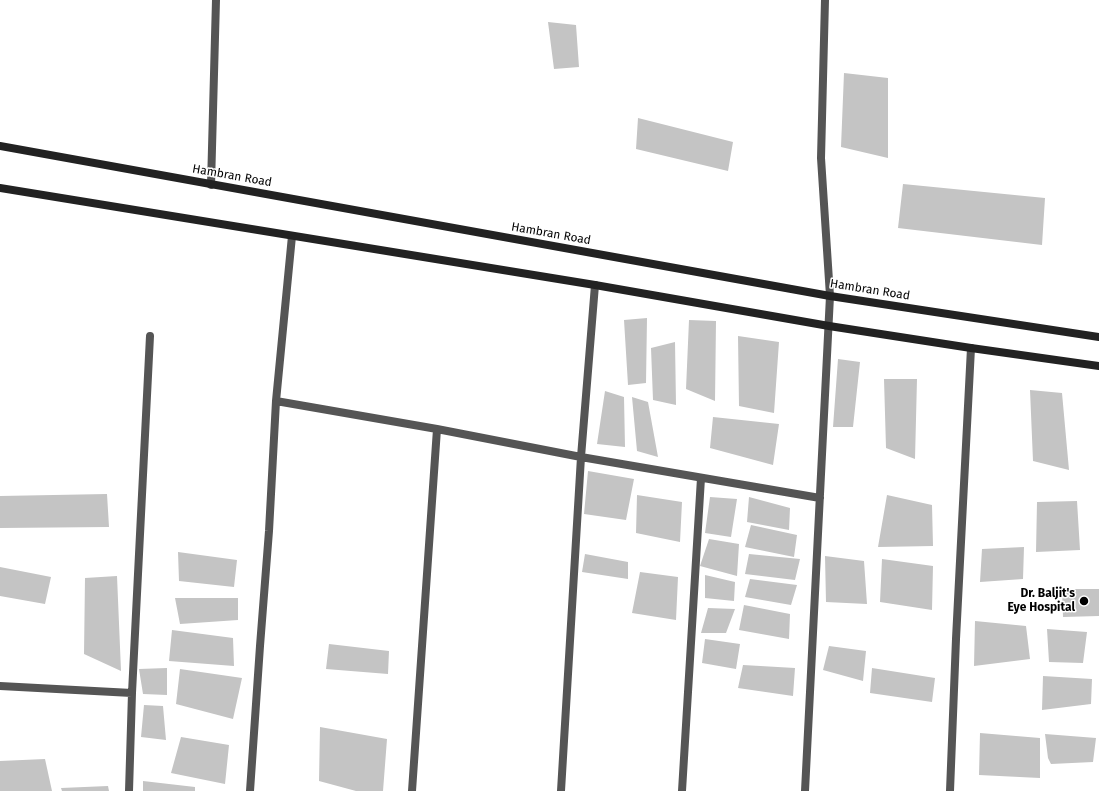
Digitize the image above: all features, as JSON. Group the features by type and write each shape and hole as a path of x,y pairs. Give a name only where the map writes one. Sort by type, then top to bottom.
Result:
{"main road":[{"name":"Hambran Road","path":"0,146 830,296 1099,337"},
{"path":"0,188 595,285 829,326 1099,366"}],"street":[{"path":"211,185 216,0"},
{"path":"805,791 830,296 821,158 825,0"},
{"path":"250,791 269,531 276,401 292,236"},
{"path":"561,791 581,457 595,285"},
{"path":"129,791 132,693 150,336"},
{"path":"950,791 956,639 971,348"},
{"path":"276,401 581,457 820,498"},
{"path":"412,791 437,430"},
{"path":"682,791 701,478"},
{"path":"0,686 132,693"}],"building":[{"path":"548,22 576,25 579,67 554,69"},
{"path":"844,73 888,78 888,158 841,147"},
{"path":"638,118 733,142 728,171 636,149"},
{"path":"903,184 1045,198 1042,245 898,228"},
{"path":"647,318 646,383 628,385 624,320"},
{"path":"689,320 716,321 715,401 686,389"},
{"path":"738,336 779,342 774,413 739,406"},
{"path":"675,342 676,405 653,400 651,348"},
{"path":"838,359 860,362 853,427 833,427"},
{"path":"884,379 917,379 915,459 886,448"},
{"path":"1030,390 1062,393 1069,470 1033,461"},
{"path":"605,391 624,397 625,447 597,444"},
{"path":"632,397 648,402 658,457 637,451"},
{"path":"713,417 779,424 773,465 710,448"},
{"path":"588,471 634,479 626,520 584,514"},
{"path":"107,494 109,527 0,528 0,496"},
{"path":"637,495 682,502 680,542 636,533"},
{"path":"887,495 932,505 933,546 878,547"},
{"path":"710,497 737,499 731,537 705,533"},
{"path":"749,497 790,508 789,530 747,522"},
{"path":"1077,501 1080,550 1036,552 1037,502"},
{"path":"751,525 797,535 794,557 745,547"},
{"path":"709,539 739,544 737,576 700,566"},
{"path":"1024,547 1023,579 980,582 982,549"},
{"path":"178,552 237,560 234,587 179,581"},
{"path":"585,554 628,562 628,579 582,572"},
{"path":"749,554 800,559 795,580 745,574"},
{"path":"825,556 864,561 867,604 826,602"},
{"path":"882,559 933,566 932,610 880,602"},
{"path":"0,567 51,577 45,604 0,596"},
{"path":"640,572 678,577 676,620 632,613"},
{"path":"705,575 735,582 734,601 705,598"},
{"path":"117,576 121,671 84,654 85,578"},
{"path":"750,579 797,585 791,605 745,597"},
{"path":"1062,589 1099,589 1099,616 1063,617"},
{"path":"175,598 238,598 238,620 180,624"},
{"path":"744,605 790,614 789,639 739,630"},
{"path":"708,608 735,609 726,633 701,633"},
{"path":"975,621 1026,626 1030,659 974,666"},
{"path":"1047,629 1087,632 1083,663 1049,662"},
{"path":"172,630 233,638 234,666 169,661"},
{"path":"705,639 740,644 736,669 702,663"},
{"path":"329,644 389,651 388,674 326,669"},
{"path":"829,646 866,651 863,681 823,670"},
{"path":"743,665 795,668 793,696 738,688"},
{"path":"167,668 167,695 143,694 139,669"},
{"path":"872,668 935,678 932,702 870,693"},
{"path":"180,669 242,678 233,719 176,704"},
{"path":"1043,676 1092,679 1091,704 1042,710"},
{"path":"144,705 163,706 166,740 141,737"},
{"path":"320,727 387,739 383,791 356,791 319,781"},
{"path":"980,733 1040,738 1040,778 979,775"},
{"path":"1045,734 1096,738 1093,762 1051,764 1048,758"},
{"path":"181,737 229,745 225,784 171,773"},
{"path":"45,759 52,791 0,791 0,761"},
{"path":"143,781 195,787 195,791 143,791"},
{"path":"108,786 109,791 62,791 61,788"}],"place":[{"name":"Dr. Baljit's Eye Hospital","path":"1084,601"}]}
